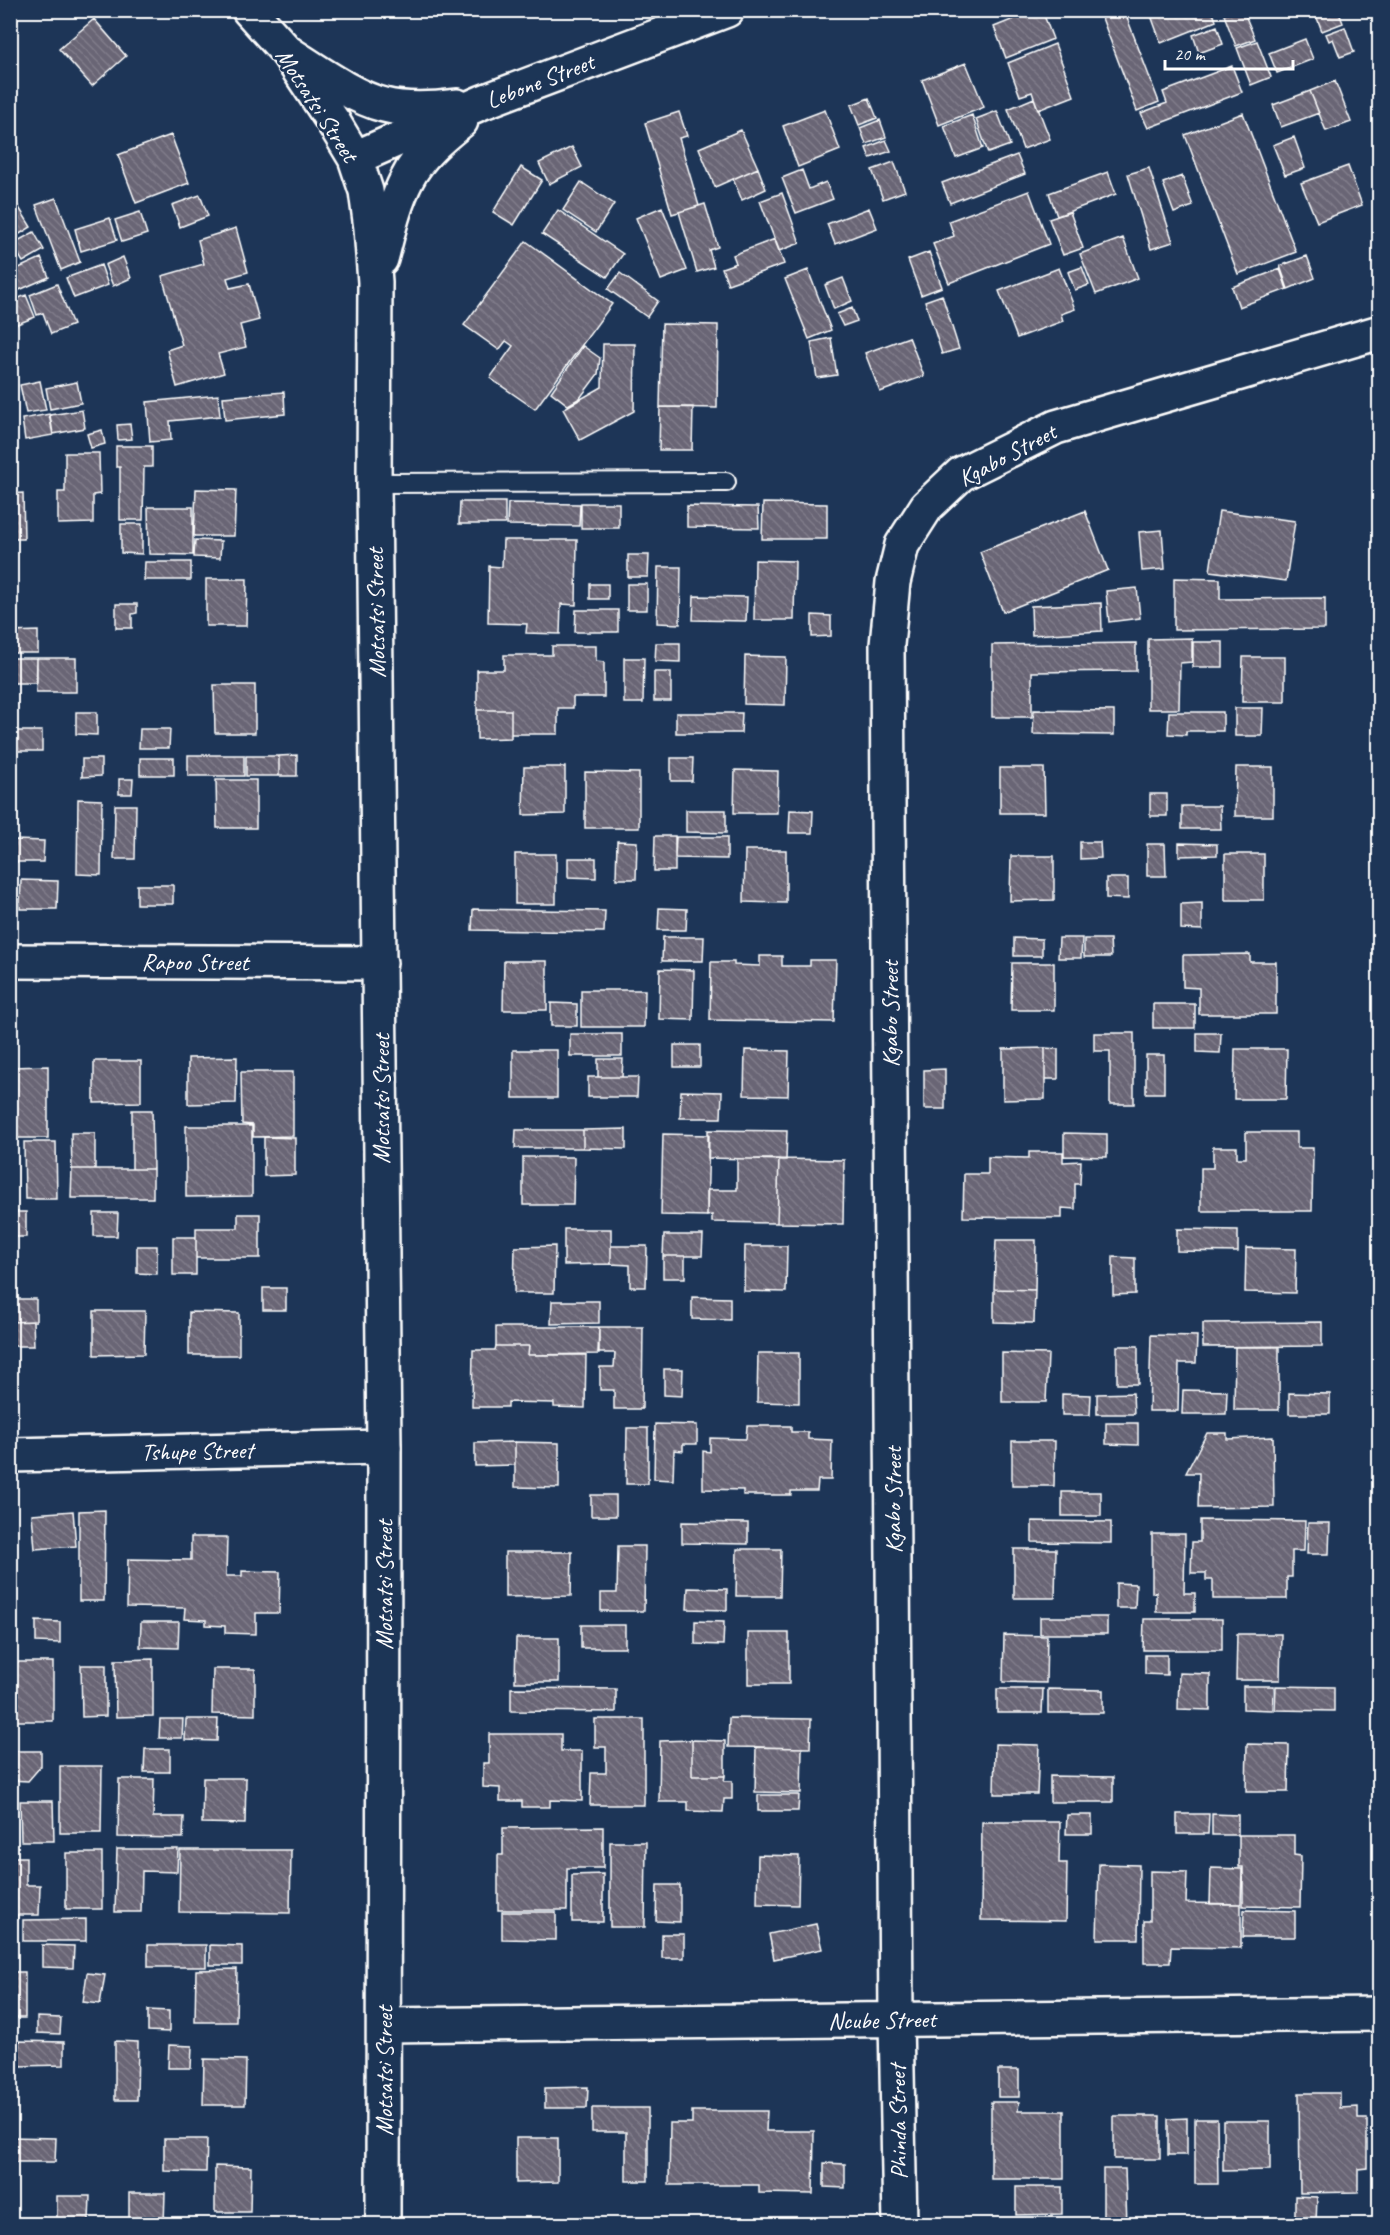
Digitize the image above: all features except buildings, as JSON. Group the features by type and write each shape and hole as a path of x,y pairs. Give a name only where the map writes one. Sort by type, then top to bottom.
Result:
{"street":[{"name":"Motsatsi Street","path":"249,10 287,52 355,158 366,191 372,228 375,282 374,483 384,1447 383,2224"},
{"name":"Lebone Street","path":"355,158 483,102 727,10"},
{"path":"287,52 342,86 383,105 426,110 483,102"},
{"path":"375,282 392,219 407,178 433,144 483,102"},
{"path":"1379,332 1380,353"},
{"name":"Kgabo Street","path":"896,2020 887,645 893,582 902,545 927,506 961,474 1056,427 1379,332"},
{"name":"Rapoo Street","path":"10,961 380,963"},
{"name":"Tshupe Street","path":"10,1455 384,1447"},
{"name":"Ncube Street","path":"384,2025 1380,2014"},
{"name":"Phinda Street","path":"896,2020 900,2224"}],"lane":[{"path":"374,483 726,482"}]}
